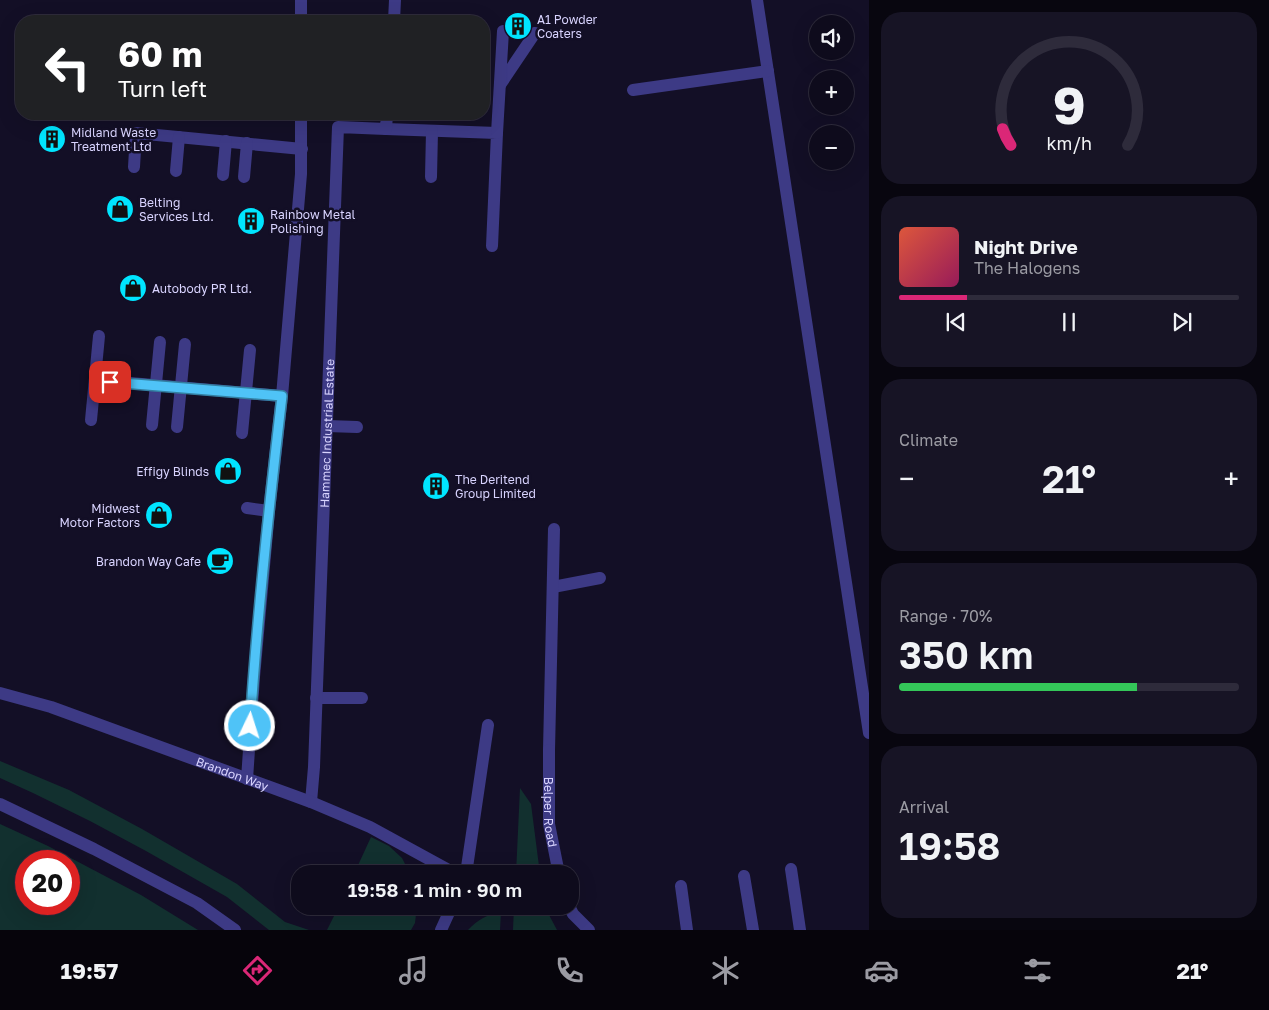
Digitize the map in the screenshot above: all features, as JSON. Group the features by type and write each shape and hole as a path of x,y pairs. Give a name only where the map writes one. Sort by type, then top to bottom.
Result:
{"street":[{"path":"301,0 301,15"},
{"path":"394,15 395,0"},
{"path":"757,0 869,733"},
{"path":"492,246 503,32"},
{"path":"500,85 534,33"},
{"path":"633,90 768,71"},
{"path":"247,779 254,677 269,511 282,396 301,174 301,120"},
{"path":"387,120 386,129 497,133"},
{"name":"Hammec Industrial Estate","path":"311,802 316,698 326,598 327,426 338,127 386,129"},
{"path":"431,177 432,131"},
{"path":"134,167 136,133 302,148"},
{"path":"176,171 179,137"},
{"path":"223,176 226,141"},
{"path":"244,177 247,143"},
{"path":"332,296 345,297"},
{"path":"91,420 99,336"},
{"path":"152,425 160,342"},
{"path":"177,427 185,344"},
{"path":"242,433 250,350"},
{"path":"95,380 282,396"},
{"path":"327,426 357,428"},
{"path":"246,508 269,511"},
{"name":"Belper Road","path":"554,529 549,824 557,865"},
{"path":"553,587 600,578"},
{"name":"Brandon Way","path":"0,694 51,707 311,802 370,826 440,865"},
{"path":"316,698 362,698"},
{"path":"467,865 488,725"},
{"path":"0,804 94,849 189,898 235,930"},
{"path":"791,869 800,930"},
{"path":"744,876 753,930"},
{"path":"681,886 687,930"},
{"path":"441,930 448,915"},
{"path":"574,915 588,930"}],"green space":[{"path":"0,761 69,790 142,829 237,884 285,922 309,930 269,930 227,897 146,851 90,821 0,778"},
{"path":"520,788 531,804 539,865 516,865"},
{"path":"0,824 56,850 15,850 15,915 80,915 80,863 141,895 198,930 0,930"},
{"path":"371,837 389,846 402,858 406,865 358,865"},
{"path":"334,915 416,915 415,923 411,930 327,930"},
{"path":"490,915 501,915 500,930 468,930"},
{"path":"514,915 549,915 557,930 513,930"}],"place":[{"name":"A1 Powder Coaters","path":"518,26"},
{"name":"Midland Waste Treatment Ltd","path":"52,139"},
{"name":"Belting Services Ltd.","path":"120,209"},
{"name":"Rainbow Metal Polishing","path":"251,221"},
{"name":"Autobody PR Ltd.","path":"133,288"},
{"name":"Effigy Blinds","path":"228,471"},
{"name":"The Deritend Group Limited","path":"436,486"},
{"name":"Midwest Motor Factors","path":"159,515"},
{"name":"Brandon Way Cafe","path":"220,561"}],"route":[{"path":"110,382 282,396 267,530 250,726"}]}
